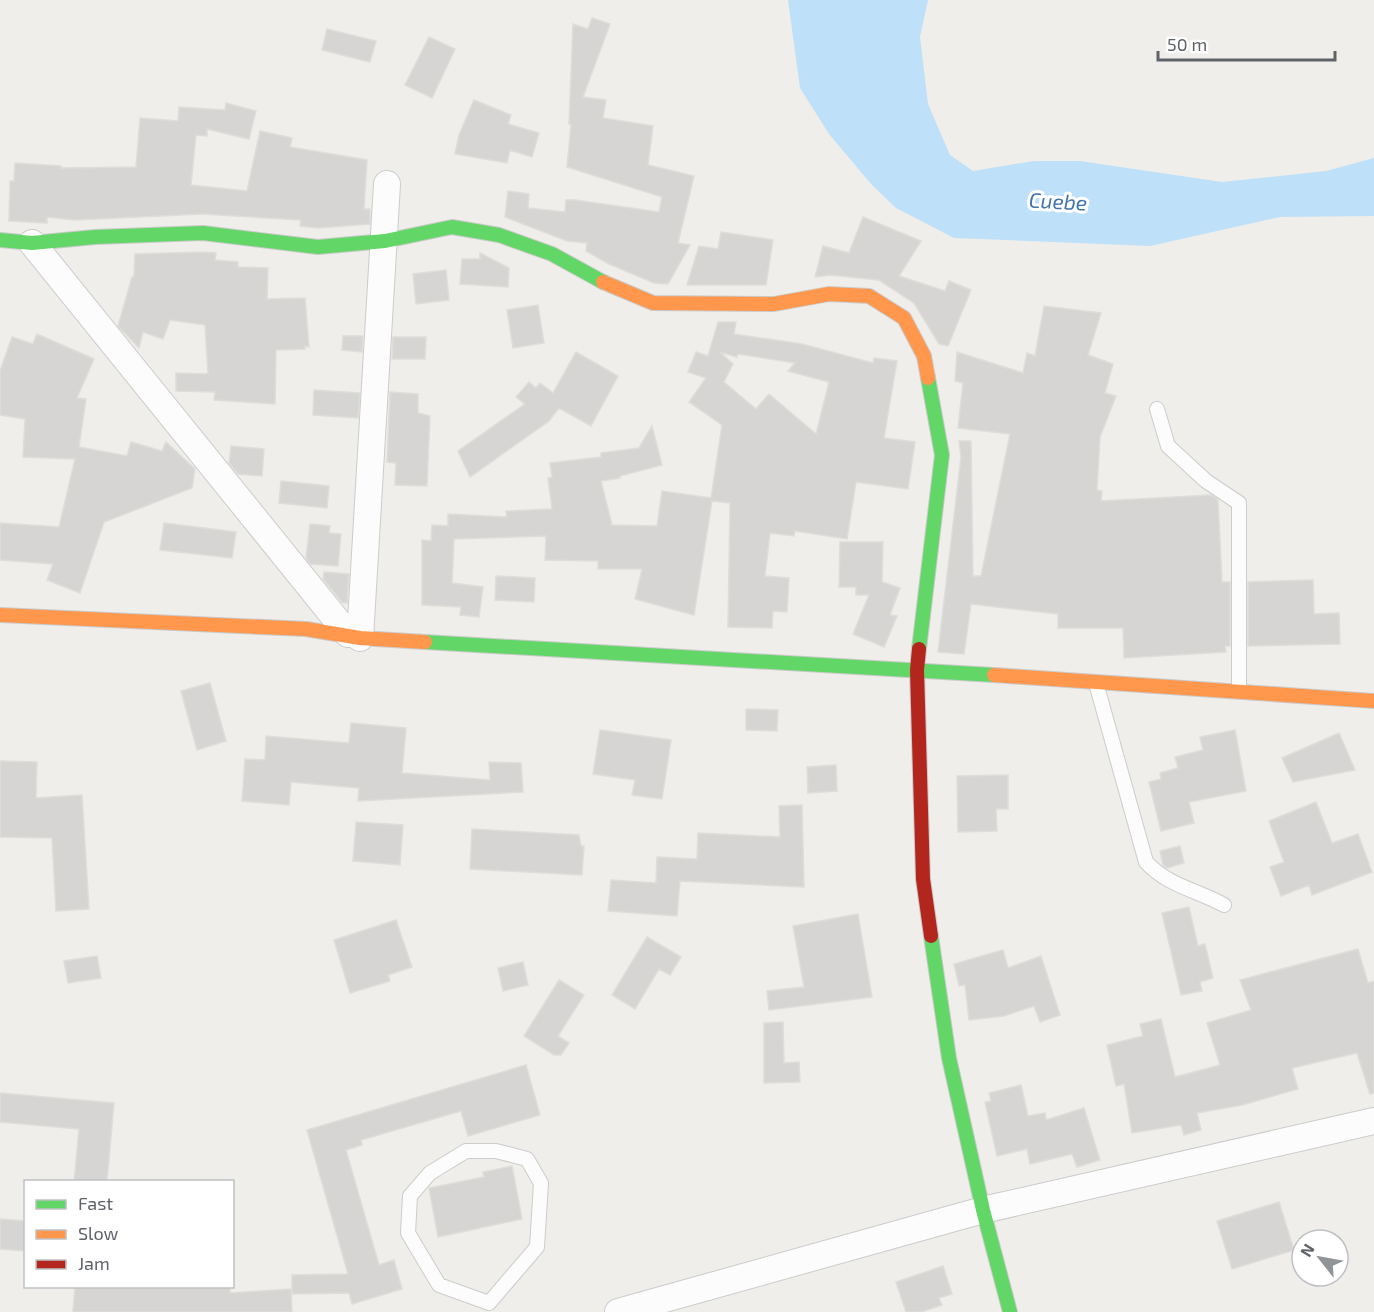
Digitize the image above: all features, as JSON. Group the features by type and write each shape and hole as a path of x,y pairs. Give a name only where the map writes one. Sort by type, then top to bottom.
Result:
{"street":[{"path":"354,636 385,241 387,184"},
{"path":"0,240 32,243 95,237 203,234 318,247 385,241 452,227 499,235 552,254 601,281 653,303 774,303 829,294 869,296 904,318 924,356 942,455 917,670 923,879 949,1058 983,1210 1010,1312"},
{"path":"32,243 354,636"},
{"path":"0,615 306,628 354,636 917,670 1374,701"},
{"path":"618,1312 645,1308 983,1210 1374,1121"}],"lane":[{"path":"1157,409 1168,446 1206,481 1223,490 1239,503 1239,692"},
{"path":"1096,683 1146,862 1158,875 1171,883 1224,905"},
{"path":"465,1151 496,1151 526,1159 541,1183 537,1246 490,1308 440,1285 408,1233 410,1196 430,1173 465,1151"}],"water":[{"name":"Cuebe","path":"788,0 928,0 920,37 928,104 950,155 973,171 1034,161 1080,161 1222,182 1326,171 1374,158 1374,216 1280,217 1150,246 954,238 896,208 871,184 829,134 800,88"}],"building":[{"path":"592,18 610,24 583,97 606,100 603,118 653,126 648,165 694,176 678,243 690,245 668,284 654,283 609,264 586,251 587,243 567,241 505,217 508,191 529,194 528,208 565,212 566,200 575,200 659,212 662,197 567,167 571,125 569,124 573,24 588,29"},
{"path":"327,29 376,41 370,62 322,50"},
{"path":"429,37 455,49 432,98 405,85"},
{"path":"474,100 511,115 508,124 539,133 532,157 510,150 507,163 455,154 459,135"},
{"path":"226,103 256,111 249,139 207,129 207,136 196,135 191,185 247,191 260,131 292,138 290,147 367,160 364,209 370,209 370,224 318,228 300,226 301,220 202,214 75,220 47,217 47,223 9,221 10,181 14,181 15,163 61,166 61,168 136,167 140,118 178,121 179,107 225,110"},
{"path":"863,217 921,241 899,276 945,291 949,281 971,290 948,346 939,344 914,303 879,280 830,275 815,277 823,246 849,253"},
{"path":"721,232 773,240 766,285 687,285 699,246 718,249"},
{"path":"216,253 215,260 238,262 238,267 268,268 267,299 305,298 309,347 276,350 275,404 214,400 215,392 176,391 176,373 208,374 205,325 170,320 163,339 143,332 139,348 118,326 132,277 134,277 135,254"},
{"path":"480,253 509,268 508,287 460,284 462,259 480,259"},
{"path":"446,270 449,300 416,304 413,274"},
{"path":"538,305 544,343 513,348 507,310"},
{"path":"1044,306 1101,313 1088,355 1113,364 1105,393 1116,396 1100,437 1097,490 1102,491 1101,501 1211,495 1218,500 1222,582 1230,582 1230,646 1225,646 1226,652 1124,658 1123,628 1058,628 1058,614 971,604 964,654 938,652 961,457 959,441 971,441 973,576 981,576 1010,434 958,428 963,383 955,381 957,352 1023,373 1027,353 1035,356"},
{"path":"718,322 736,322 734,334 802,344 873,363 874,358 897,361 884,438 915,442 908,489 856,482 847,539 795,531 794,536 770,533 765,576 789,578 787,612 773,611 772,628 728,627 730,503 712,501 694,615 635,599 642,569 598,569 598,561 545,560 546,536 454,539 452,583 483,587 479,617 460,615 461,607 422,605 422,540 431,541 432,525 448,526 448,514 507,517 506,511 552,509 548,478 552,477 550,463 601,457 601,453 639,448 652,426 662,465 620,476 620,478 601,481 612,525 657,526 662,491 711,498 722,425 689,402 706,378 688,372 696,352 708,356","holes":["720,352 737,357 738,354 795,363 788,371 829,382 816,434 769,394 756,409 724,382 733,364"]},
{"path":"37,334 94,359 77,398 86,399 79,447 127,456 131,442 162,451 166,442 195,469 192,488 104,522 80,593 47,580 53,564 0,560 0,523 59,527 75,459 23,457 25,419 0,415 0,371 12,337 33,344"},
{"path":"343,336 363,336 362,352 342,350"},
{"path":"393,337 426,337 425,359 392,359"},
{"path":"576,352 618,376 591,426 559,408 549,421 470,477 458,451 525,404 516,397 529,382 536,388 540,383 553,393"},
{"path":"314,390 360,393 358,418 313,415"},
{"path":"390,392 418,394 418,413 430,416 427,486 395,485 396,463 387,462"},
{"path":"231,446 264,449 262,476 238,474 229,463"},
{"path":"281,481 329,486 327,508 279,503"},
{"path":"164,523 236,532 232,558 160,550"},
{"path":"310,524 330,526 329,533 341,534 338,566 310,564 306,558"},
{"path":"840,542 883,542 882,582 900,588 890,615 897,616 884,647 853,634 869,595 856,595 856,587 839,587"},
{"path":"324,572 349,574 347,603 342,602 323,579"},
{"path":"496,576 535,578 534,602 495,600"},
{"path":"1313,580 1314,614 1339,613 1340,644 1248,646 1248,582"},
{"path":"210,683 226,741 197,750 181,691"},
{"path":"746,709 778,710 777,731 746,730"},
{"path":"351,723 406,728 402,773 490,780 489,762 521,763 523,792 358,801 359,788 291,782 289,805 242,801 245,759 265,760 266,736 349,743"},
{"path":"600,730 671,740 662,799 632,795 635,780 593,774"},
{"path":"1235,730 1246,791 1189,802 1194,823 1161,831 1149,782 1161,779 1160,773 1178,768 1175,757 1203,750 1200,737"},
{"path":"1339,733 1355,770 1293,782 1282,758"},
{"path":"0,761 37,762 36,798 82,795 89,909 56,911 52,838 0,837"},
{"path":"836,765 837,791 808,793 807,767"},
{"path":"1008,775 1008,809 996,809 997,831 958,832 957,776"},
{"path":"1316,802 1332,843 1358,834 1372,872 1312,895 1309,885 1281,896 1270,867 1284,862 1269,821"},
{"path":"802,805 804,887 680,881 677,916 608,911 611,880 656,883 657,857 697,859 698,833 780,837 779,806"},
{"path":"356,822 403,825 400,865 353,861"},
{"path":"472,829 579,835 581,846 584,846 582,875 470,869"},
{"path":"1180,846 1184,863 1167,868 1163,865 1160,851"},
{"path":"1189,907 1198,946 1205,944 1213,978 1200,982 1202,991 1181,995 1162,913"},
{"path":"858,914 872,997 769,1010 767,991 804,987 793,926"},
{"path":"396,920 412,967 388,975 390,981 350,993 334,940"},
{"path":"647,937 681,957 670,975 659,969 635,1009 612,995"},
{"path":"1358,949 1368,983 1374,981 1374,1093 1370,1094 1357,1053 1292,1068 1298,1089 1242,1105 1197,1113 1201,1130 1184,1135 1181,1125 1132,1133 1124,1084 1116,1086 1107,1045 1143,1036 1140,1024 1161,1019 1175,1077 1220,1065 1207,1023 1251,1010 1240,980"},
{"path":"1003,950 1008,968 1041,956 1060,1015 1040,1022 1034,1006 1004,1016 969,1020 965,985 959,986 954,964"},
{"path":"97,956 101,978 68,983 64,961"},
{"path":"523,962 528,985 503,991 498,968"},
{"path":"559,980 584,995 558,1036 569,1043 561,1055 554,1055 524,1036"},
{"path":"783,1022 784,1063 799,1062 800,1082 764,1083 764,1023"},
{"path":"526,1065 540,1115 468,1136 461,1111 361,1140 362,1145 346,1150 379,1265 394,1260 402,1289 352,1304 349,1293 292,1294 292,1275 348,1274 307,1130"},
{"path":"1021,1085 1028,1116 1045,1113 1046,1120 1084,1108 1100,1160 1077,1167 1072,1154 1030,1164 1027,1149 997,1156 985,1102 991,1101 989,1093"},
{"path":"0,1093 114,1103 107,1180 74,1180 79,1129 0,1122"},
{"path":"512,1166 522,1219 438,1237 429,1188 484,1177 483,1172"},
{"path":"1279,1202 1290,1237 1290,1251 1232,1269 1217,1221"},
{"path":"0,1219 24,1221 24,1251 0,1249"},
{"path":"943,1266 952,1294 939,1298 942,1305 921,1312 906,1312 896,1282"},
{"path":"75,1288 230,1288 230,1293 291,1289 292,1312 73,1312"}],"traffic: fast":[{"path":"0,240 32,243 95,237 203,233 318,247 385,241 452,227 499,235 552,254 603,282"},
{"path":"919,649 942,455 928,378"},
{"path":"425,642 994,675"},
{"path":"931,936 949,1058 983,1210 1010,1312"}],"traffic: slow":[{"path":"603,282 653,303 774,304 829,294 869,296 904,318 924,356 928,378"},
{"path":"0,615 306,629 360,638 425,642"},
{"path":"994,675 1374,701"}],"traffic: jam":[{"path":"919,649 917,670 923,879 931,936"}]}
